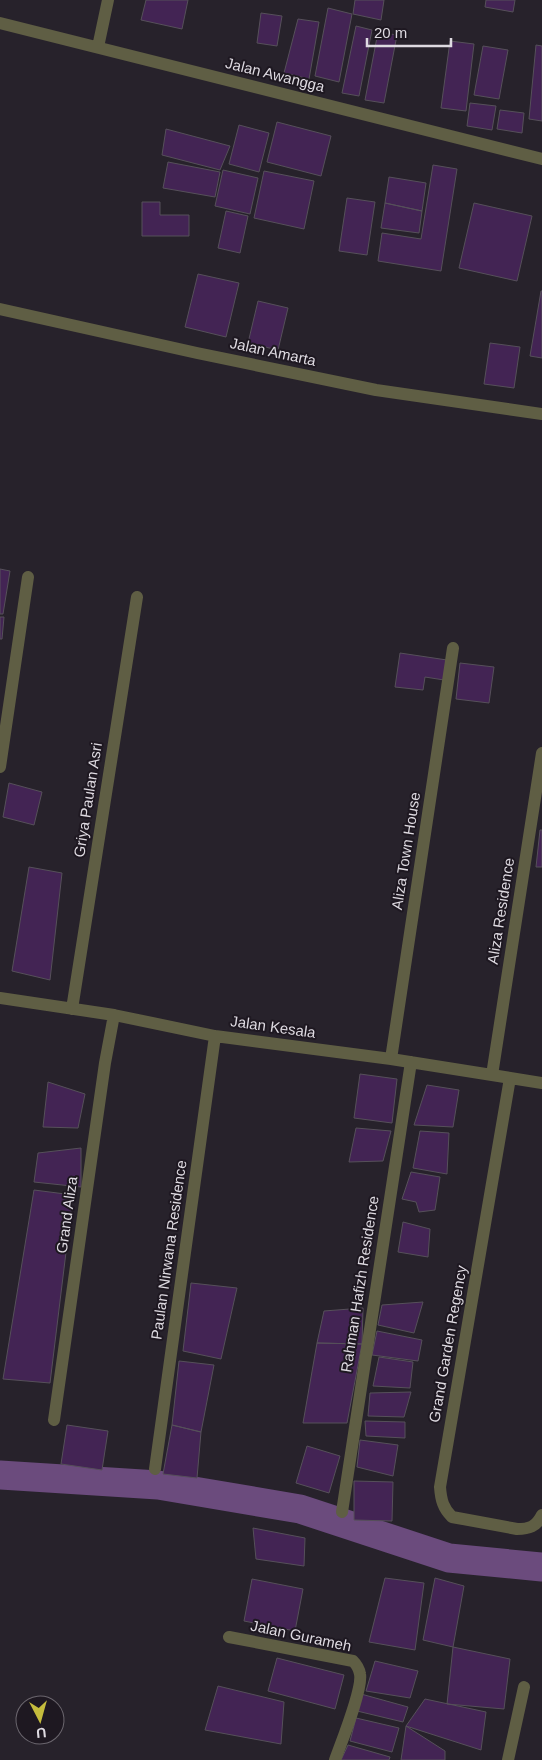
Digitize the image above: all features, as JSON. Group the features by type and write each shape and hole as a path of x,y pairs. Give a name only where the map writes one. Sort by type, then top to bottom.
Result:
{"street":[{"path":"98,47 108,0"},
{"name":"Jalan Awangga","path":"0,23 542,159"},
{"name":"Jalan Amarta","path":"0,309 197,353 376,390 542,414"},
{"path":"0,767 28,578"},
{"name":"Griya Paulan Asri","path":"72,1009 137,597"},
{"name":"Aliza Town House","path":"391,1059 453,648"},
{"name":"Aliza Residence","path":"492,1075 542,753"},
{"name":"Jalan Kesala","path":"0,998 114,1016 215,1036 391,1059 542,1083"},
{"name":"Grand Aliza","path":"54,1420 105,1063 114,1016"},
{"name":"Paulan Nirwana Residence","path":"155,1469 215,1036"},
{"name":"Rahman Hafizh Residence","path":"342,1512 411,1062"},
{"name":"Grand Garden Regency","path":"510,1078 440,1487 441,1499 445,1510 452,1517 516,1529 527,1529 538,1523 542,1515"},
{"name":"Jalan Gurameh","path":"228,1637 353,1661 358,1666 361,1675 359,1688 335,1760"},
{"path":"508,1760 524,1687"}],"building":[{"path":"146,0 188,0 182,29 141,20"},
{"path":"355,0 384,0 381,20 353,14"},
{"path":"486,0 515,0 513,12 485,7"},
{"path":"328,8 352,14 339,82 315,76"},
{"path":"261,13 282,16 277,46 257,43"},
{"path":"298,19 319,22 309,79 284,73"},
{"path":"356,26 372,30 359,96 342,93"},
{"path":"378,32 397,35 384,103 365,100"},
{"path":"450,41 474,44 466,111 441,108"},
{"path":"536,45 542,46 542,121 529,119"},
{"path":"483,46 508,50 499,99 474,95"},
{"path":"470,103 496,106 492,130 467,126"},
{"path":"500,110 524,113 522,133 497,129"},
{"path":"277,122 331,136 321,176 267,162"},
{"path":"239,125 269,133 259,172 229,164"},
{"path":"166,129 230,146 220,170 162,155"},
{"path":"168,162 220,172 215,197 163,188"},
{"path":"433,165 457,169 441,271 378,261 382,233 421,239"},
{"path":"223,170 258,178 250,214 215,206"},
{"path":"264,171 314,181 304,229 254,218"},
{"path":"389,177 426,183 422,211 385,203"},
{"path":"347,198 375,202 367,255 339,251"},
{"path":"142,202 160,202 160,215 189,215 189,236 142,236"},
{"path":"385,203 422,211 419,233 381,228"},
{"path":"474,203 532,216 517,281 459,268"},
{"path":"226,211 248,216 240,253 218,248"},
{"path":"198,274 239,283 226,337 185,327"},
{"path":"542,291 542,358 530,356"},
{"path":"258,301 288,308 278,350 248,343"},
{"path":"490,343 520,347 514,388 484,384"},
{"path":"0,569 10,571 3,614 0,614"},
{"path":"0,617 4,617 2,639 0,639"},
{"path":"400,653 447,660 444,680 425,677 423,690 395,687"},
{"path":"460,663 494,667 489,703 456,699"},
{"path":"9,783 42,792 34,825 3,817"},
{"path":"540,830 542,830 542,867 536,867"},
{"path":"29,867 62,873 50,980 12,971"},
{"path":"360,1074 397,1079 392,1123 354,1118"},
{"path":"48,1082 85,1094 78,1128 43,1127"},
{"path":"427,1085 459,1090 453,1127 414,1125"},
{"path":"356,1128 391,1131 383,1161 349,1162"},
{"path":"420,1131 449,1133 447,1174 413,1168"},
{"path":"81,1148 81,1187 34,1182 38,1153"},
{"path":"411,1172 440,1177 435,1210 419,1212 416,1202 402,1199"},
{"path":"34,1190 73,1195 50,1383 3,1379"},
{"path":"403,1222 430,1229 428,1257 398,1252"},
{"path":"191,1283 237,1288 221,1359 183,1351"},
{"path":"423,1302 414,1333 378,1325 382,1305"},
{"path":"363,1308 362,1344 317,1343 324,1311"},
{"path":"377,1331 422,1340 418,1361 372,1355"},
{"path":"317,1343 362,1344 347,1423 303,1423"},
{"path":"379,1357 413,1362 410,1388 373,1386"},
{"path":"179,1361 214,1365 201,1432 172,1425"},
{"path":"411,1392 404,1417 368,1416 370,1393"},
{"path":"365,1421 405,1422 405,1438 366,1436"},
{"path":"67,1425 108,1431 102,1470 61,1464"},
{"path":"172,1425 201,1432 197,1478 163,1474"},
{"path":"360,1440 398,1445 393,1476 357,1467"},
{"path":"307,1446 340,1456 329,1493 296,1483"},
{"path":"354,1481 393,1482 392,1521 354,1520"},
{"path":"253,1528 305,1538 304,1566 256,1559"},
{"path":"385,1578 424,1583 415,1650 369,1642"},
{"path":"435,1578 464,1586 453,1647 423,1640"},
{"path":"252,1579 303,1589 295,1631 244,1621"},
{"path":"453,1647 510,1659 504,1709 447,1704"},
{"path":"277,1658 344,1675 335,1709 268,1691"},
{"path":"375,1661 418,1671 410,1698 366,1691"},
{"path":"218,1686 284,1702 281,1744 205,1730"},
{"path":"361,1694 408,1707 403,1722 357,1711"},
{"path":"425,1699 486,1712 481,1750 406,1726"},
{"path":"356,1718 399,1728 392,1752 350,1741"},
{"path":"406,1726 445,1751 445,1760 401,1760"},
{"path":"348,1745 390,1757 389,1760 341,1760"}],"waterway":[{"path":"0,1475 158,1485 300,1509 449,1558 542,1567"}]}
